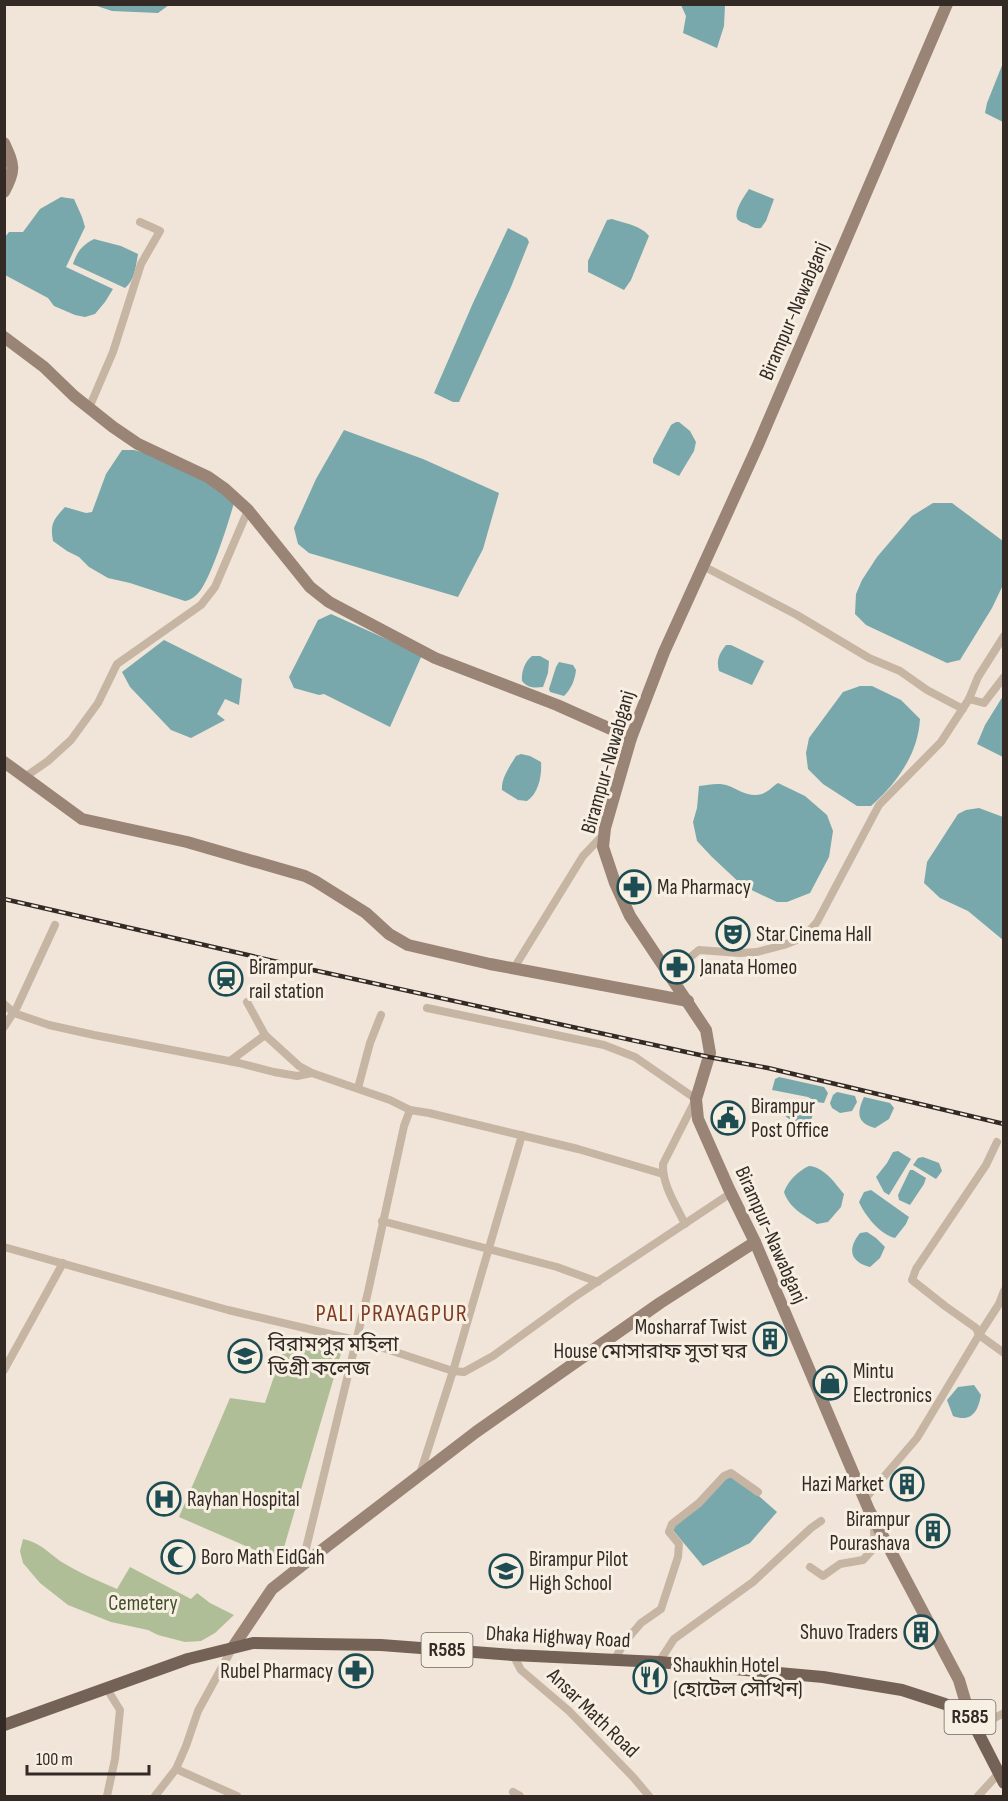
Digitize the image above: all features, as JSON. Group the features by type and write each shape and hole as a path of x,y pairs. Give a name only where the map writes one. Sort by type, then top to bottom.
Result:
{"main road":[{"name":"Dhaka Highway Road","path":"4,1725 188,1659 253,1643 381,1645 513,1655 659,1662 823,1677 902,1690 945,1704 972,1721"},
{"name":"R585","path":"972,1721 1001,1778"}],"street":[{"name":"Birampur-Nawabganj","path":"947,4 758,445 664,652 631,738 604,834 603,847 615,883 630,916 706,1030 709,1058 696,1099 698,1119 755,1242 865,1499 959,1680 972,1721"},
{"path":"4,143 14,164 13,174 4,192"},
{"path":"89,408 113,352 141,264 160,231 140,222"},
{"path":"4,337 44,367 89,408 138,444 208,477 225,489 248,510 310,587 329,602 435,658 557,705 631,738"},
{"path":"25,777 48,761 71,740 98,703 117,664 201,605 215,587 248,510"},
{"path":"703,566 797,615 869,658 900,671 927,690 963,709"},
{"path":"670,974 699,950 757,952 804,937 817,922 879,805 941,742 969,699 978,676 1004,636"},
{"path":"969,699 984,703 1004,677"},
{"path":"4,762 82,819 187,842 294,872 315,881 366,913 389,934 408,945 687,1001"},
{"path":"514,968 583,856 604,834"},
{"path":"4,1027 14,1012 55,925"},
{"path":"248,1002 265,1035 299,1066 312,1073 390,1100 410,1110 578,1149 663,1174"},
{"path":"4,1004 14,1012 49,1025 297,1076 312,1073"},
{"path":"427,1008 604,1045 641,1061 696,1099 663,1164 665,1182 685,1224"},
{"path":"358,1088 370,1043 381,1015"},
{"path":"230,1061 265,1035"},
{"path":"302,1566 404,1126 410,1110"},
{"path":"419,1477 453,1371 522,1135"},
{"path":"997,1142 986,1165 916,1269 912,1280 976,1328 979,1335 1004,1353"},
{"path":"4,1247 228,1310 356,1340 453,1371 464,1372 493,1356 573,1298 731,1193"},
{"path":"382,1221 557,1268 598,1282"},
{"path":"155,1797 176,1768 198,1711 233,1647 272,1589 476,1432 660,1303 755,1242"},
{"path":"4,1370 63,1263"},
{"path":"865,1499 917,1438 999,1304 1004,1291"},
{"path":"615,1659 624,1643 641,1623 661,1609 678,1557 679,1544 669,1532 672,1524 699,1503 724,1476 731,1473 758,1492"},
{"path":"659,1662 674,1639 753,1582 821,1521"},
{"path":"810,1567 823,1576 840,1564 863,1560 872,1550 874,1531 878,1526"},
{"name":"Ansar Math Road","path":"513,1655 521,1670 569,1711 633,1777 649,1797"},
{"path":"107,1689 120,1710 115,1759 107,1797"},
{"path":"972,1721 984,1723 1004,1713"},
{"path":"176,1768 237,1797"},
{"path":"978,1797 1001,1778"}],"green space":[{"path":"287,1338 342,1350 280,1561 179,1517 230,1398 265,1403"},
{"name":"Cemetery","path":"23,1539 39,1545 74,1569 117,1589 130,1567 191,1599 197,1593 210,1603 234,1615 215,1633 201,1641 185,1642 148,1630 111,1622 68,1605 40,1583 23,1563 20,1551"}],"water":[{"path":"94,5 169,5 158,13 112,11"},
{"path":"681,5 725,5 724,26 717,48 683,33 686,16"},
{"path":"1003,63 1004,122 985,113"},
{"path":"749,189 774,199 761,228 754,228 741,222 737,217 740,204"},
{"path":"61,197 74,199 85,227 66,267 113,289 95,314 85,317 54,306 48,298 5,275 5,237 9,232 23,232 40,209"},
{"path":"612,219 637,227 649,236 631,280 624,290 588,272 588,261 607,220"},
{"path":"508,228 527,238 529,242 459,402 453,402 434,393"},
{"path":"94,239 121,246 138,254 133,277 125,288 73,264 80,249"},
{"path":"676,422 690,431 696,442 694,451 679,476 653,463 671,425"},
{"path":"344,430 423,459 499,493 483,549 458,597 309,553 298,544 294,528 316,479"},
{"path":"122,450 149,454 214,486 234,503 210,573 200,591 189,600 185,601 108,578 53,541 53,522 65,507 86,513 92,512 106,474"},
{"path":"933,503 952,503 1003,541 1003,585 992,608 960,660 947,663 866,625 855,614 856,594 877,557 912,516"},
{"path":"331,614 422,655 390,727 324,694 319,695 294,688 289,677 318,620"},
{"path":"164,640 242,679 239,705 225,699 217,714 225,720 191,738 171,730 130,687 122,672"},
{"path":"726,645 731,645 764,661 752,685 719,671 719,657"},
{"path":"532,656 540,656 549,661 543,687 531,687 522,681 524,667"},
{"path":"559,662 573,665 576,670 572,684 564,696 550,692 549,689"},
{"path":"860,686 872,686 901,700 920,719 915,744 905,767 871,806 857,806 823,784 808,769 806,753 809,738 843,692"},
{"path":"1003,696 1003,757 977,744 985,725"},
{"path":"521,754 541,762 539,783 527,801 518,800 502,790 506,772 516,756"},
{"path":"778,783 805,796 827,815 833,831 829,857 810,893 787,902 777,902 743,886 697,841 693,822 699,786 722,784 757,795 766,792"},
{"path":"979,808 1003,817 1003,940 968,911 940,898 924,883 927,862 958,814"},
{"path":"779,1077 824,1087 828,1093 824,1103 808,1097 772,1090 775,1079"},
{"path":"837,1092 855,1096 857,1102 852,1111 840,1113 832,1108 830,1103"},
{"path":"864,1097 890,1103 894,1108 889,1119 875,1128 864,1123 859,1112"},
{"path":"783,1099 800,1104 814,1112 811,1120 804,1124 788,1118 780,1110 780,1103"},
{"path":"898,1151 911,1159 889,1195 884,1192 876,1177 893,1152"},
{"path":"923,1157 939,1163 942,1171 936,1179 913,1165 918,1158"},
{"path":"809,1166 824,1172 844,1194 841,1207 828,1222 817,1224 793,1207 786,1198 784,1192 788,1184"},
{"path":"910,1170 926,1178 910,1205 899,1200 898,1195"},
{"path":"871,1190 909,1217 895,1238 878,1228 861,1207 859,1202 864,1192"},
{"path":"867,1232 885,1247 880,1258 870,1267 858,1262 852,1249 860,1233"},
{"path":"974,1385 981,1395 976,1411 965,1418 953,1416 947,1400 958,1387"},
{"path":"728,1475 744,1483 777,1512 750,1543 703,1566 672,1529"}],"railway":[{"path":"4,899 313,970 768,1068 1004,1124"}],"place":[{"name":"Ma Pharmacy","path":"634,887"},
{"name":"Star Cinema Hall","path":"733,934"},
{"name":"Janata Homeo","path":"677,967"},
{"name":"Birampur rail station","path":"226,979"},
{"name":"Birampur Post Office","path":"728,1118"},
{"name":"Mosharraf Twist House মোসারাফ সুতা ঘর","path":"770,1339"},
{"name":"বিরামপুর মহিলা ডিগ্রী কলেজ","path":"245,1356"},
{"name":"Mintu Electronics","path":"830,1383"},
{"name":"Hazi Market","path":"907,1484"},
{"name":"Rayhan Hospital","path":"164,1499"},
{"name":"Birampur Pourashava","path":"933,1531"},
{"name":"Boro Math EidGah","path":"178,1557"},
{"name":"Birampur Pilot High School","path":"506,1571"},
{"name":"Shuvo Traders","path":"921,1632"},
{"name":"Rubel Pharmacy","path":"356,1671"},
{"name":"Shaukhin Hotel (হোটেল সৌখিন)","path":"650,1677"}],"district":[{"name":"PALI PRAYAGPUR","path":"392,1313"}]}
